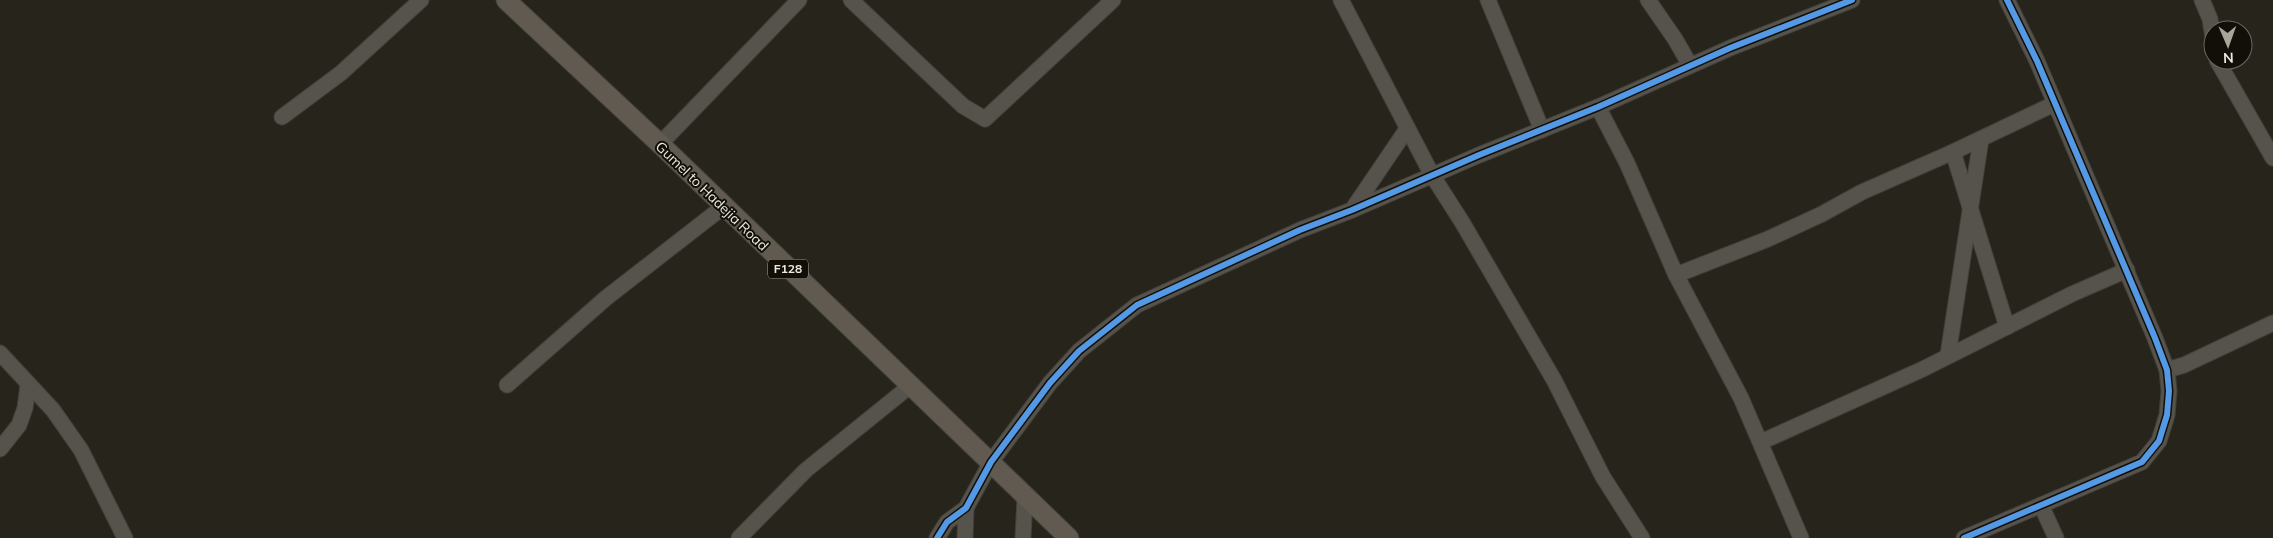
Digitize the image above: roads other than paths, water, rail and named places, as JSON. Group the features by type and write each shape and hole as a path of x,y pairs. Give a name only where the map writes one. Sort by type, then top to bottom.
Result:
{"main road":[{"name":"Gumel to Hadejia Road","path":"506,0 660,144 991,462 1024,497 1069,538"}],"street":[{"path":"282,117 341,73 421,0"},
{"path":"660,144 799,0"},
{"path":"850,0 963,106 985,119 1113,0"},
{"path":"1341,0 1432,175 1462,222 1554,380 1602,477 1642,538"},
{"path":"1488,0 1542,130"},
{"path":"1648,0 1675,39 1690,65"},
{"path":"938,538 947,522 966,508 991,462 1022,419 1079,351 1137,305 1300,230 1598,107 1833,3 1852,0"},
{"path":"1964,538 2142,462 2159,441 2167,415 2169,391 2167,370 2127,270 2007,0"},
{"path":"2202,0 2210,20"},
{"path":"2223,70 2273,158"},
{"path":"1676,274 1768,239 1822,214 1862,192 1982,139 2054,104"},
{"path":"1598,107 1627,163 1676,274 1741,398 1801,538"},
{"path":"1352,210 1407,128"},
{"path":"1948,355 1982,139"},
{"path":"1953,152 2008,327"},
{"path":"507,385 606,298 723,206"},
{"path":"1761,442 1923,369 2072,294 2127,270"},
{"path":"2167,370 2184,365 2273,323"},
{"path":"0,353 53,410 81,450 125,538"},
{"path":"0,448 19,425 25,408 28,385"},
{"path":"739,538 806,470 910,386"},
{"path":"1023,538 1024,497"},
{"path":"2041,505 2056,538"},
{"path":"965,538 966,508"}]}
